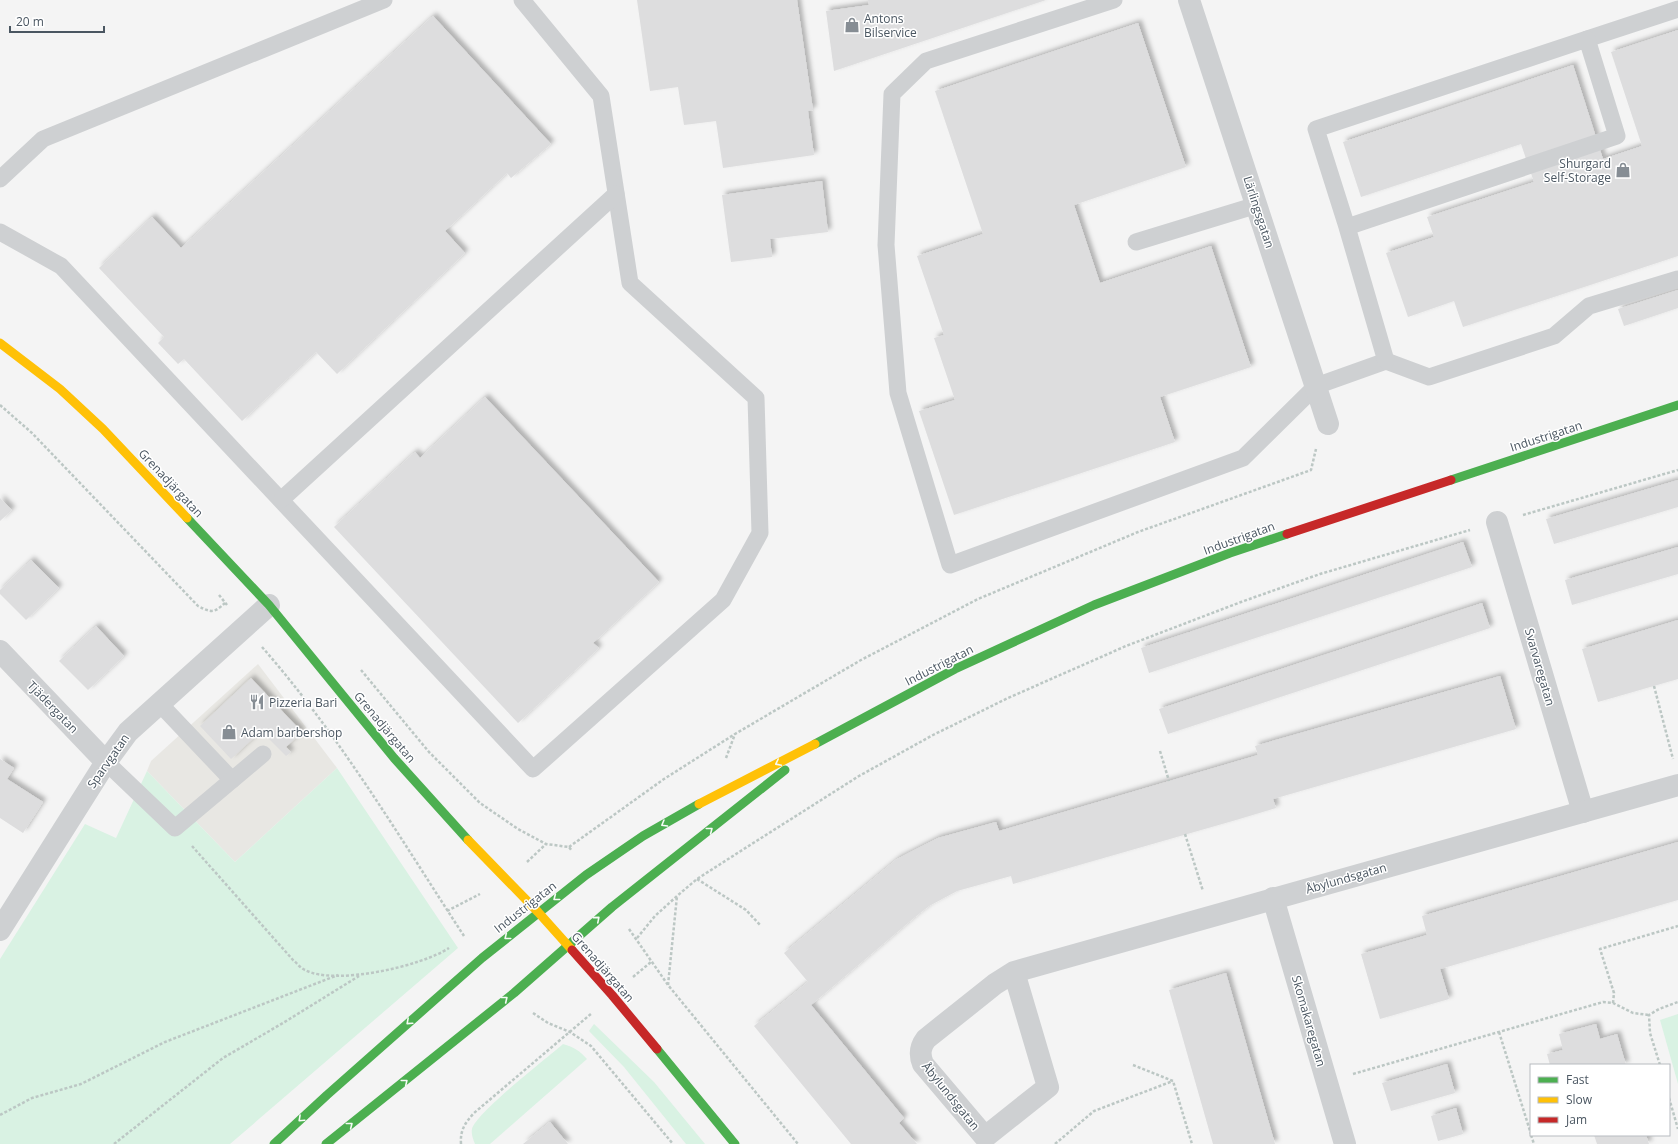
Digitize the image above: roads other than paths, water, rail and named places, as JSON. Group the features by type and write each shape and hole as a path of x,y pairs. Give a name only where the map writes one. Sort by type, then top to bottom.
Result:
{"main road":[{"name":"Grenadjärgatan","path":"0,343 60,389 103,429 269,605 394,758 488,862 538,912 568,945 616,1000 735,1144"},
{"name":"Industrigatan","path":"274,1144 482,958 538,912 586,875 643,836 713,796 825,739 955,669 1094,605 1230,553 1678,405"},
{"name":"Industrigatan","path":"326,1144 514,993 612,907 825,739"}],"street":[{"name":"Lärlingsgatan","path":"1189,0 1328,424"},
{"name":"Svarvaregatan","path":"1497,522 1583,812"},
{"name":"Sparvgatan","path":"0,930 106,762 128,732 269,605"},
{"name":"Tjädergatan","path":"0,651 106,762"},
{"name":"Åbylundsgatan","path":"1014,972 1048,1087 985,1137 923,1064 920,1057 920,1051 926,1039 995,984 1014,972 1678,785"},
{"name":"Skomakaregatan","path":"1273,898 1345,1144"}],"lane":[{"path":"0,179 43,139 384,0"},
{"path":"0,232 61,266 282,499 533,769 723,600 760,533 756,398 630,283 601,96 522,0"},
{"path":"1114,0 926,61 892,94 886,244 898,393 950,565 1243,458 1316,386 1386,361 1429,377 1554,336 1589,306 1678,279"},
{"path":"1386,361 1347,227 1316,129 1678,9"},
{"path":"1347,227 1617,136 1587,39"},
{"path":"282,499 616,194"},
{"path":"1136,242 1257,205"},
{"path":"160,704 232,780"},
{"path":"106,762 176,828 263,754"}],"place":[{"name":"Antons Bilservice","path":"852,25"},
{"name":"Shurgard Self-Storage","path":"1623,170"},
{"name":"Pizzeria Bari","path":"257,702"},
{"name":"Adam barbershop","path":"229,732"}]}
